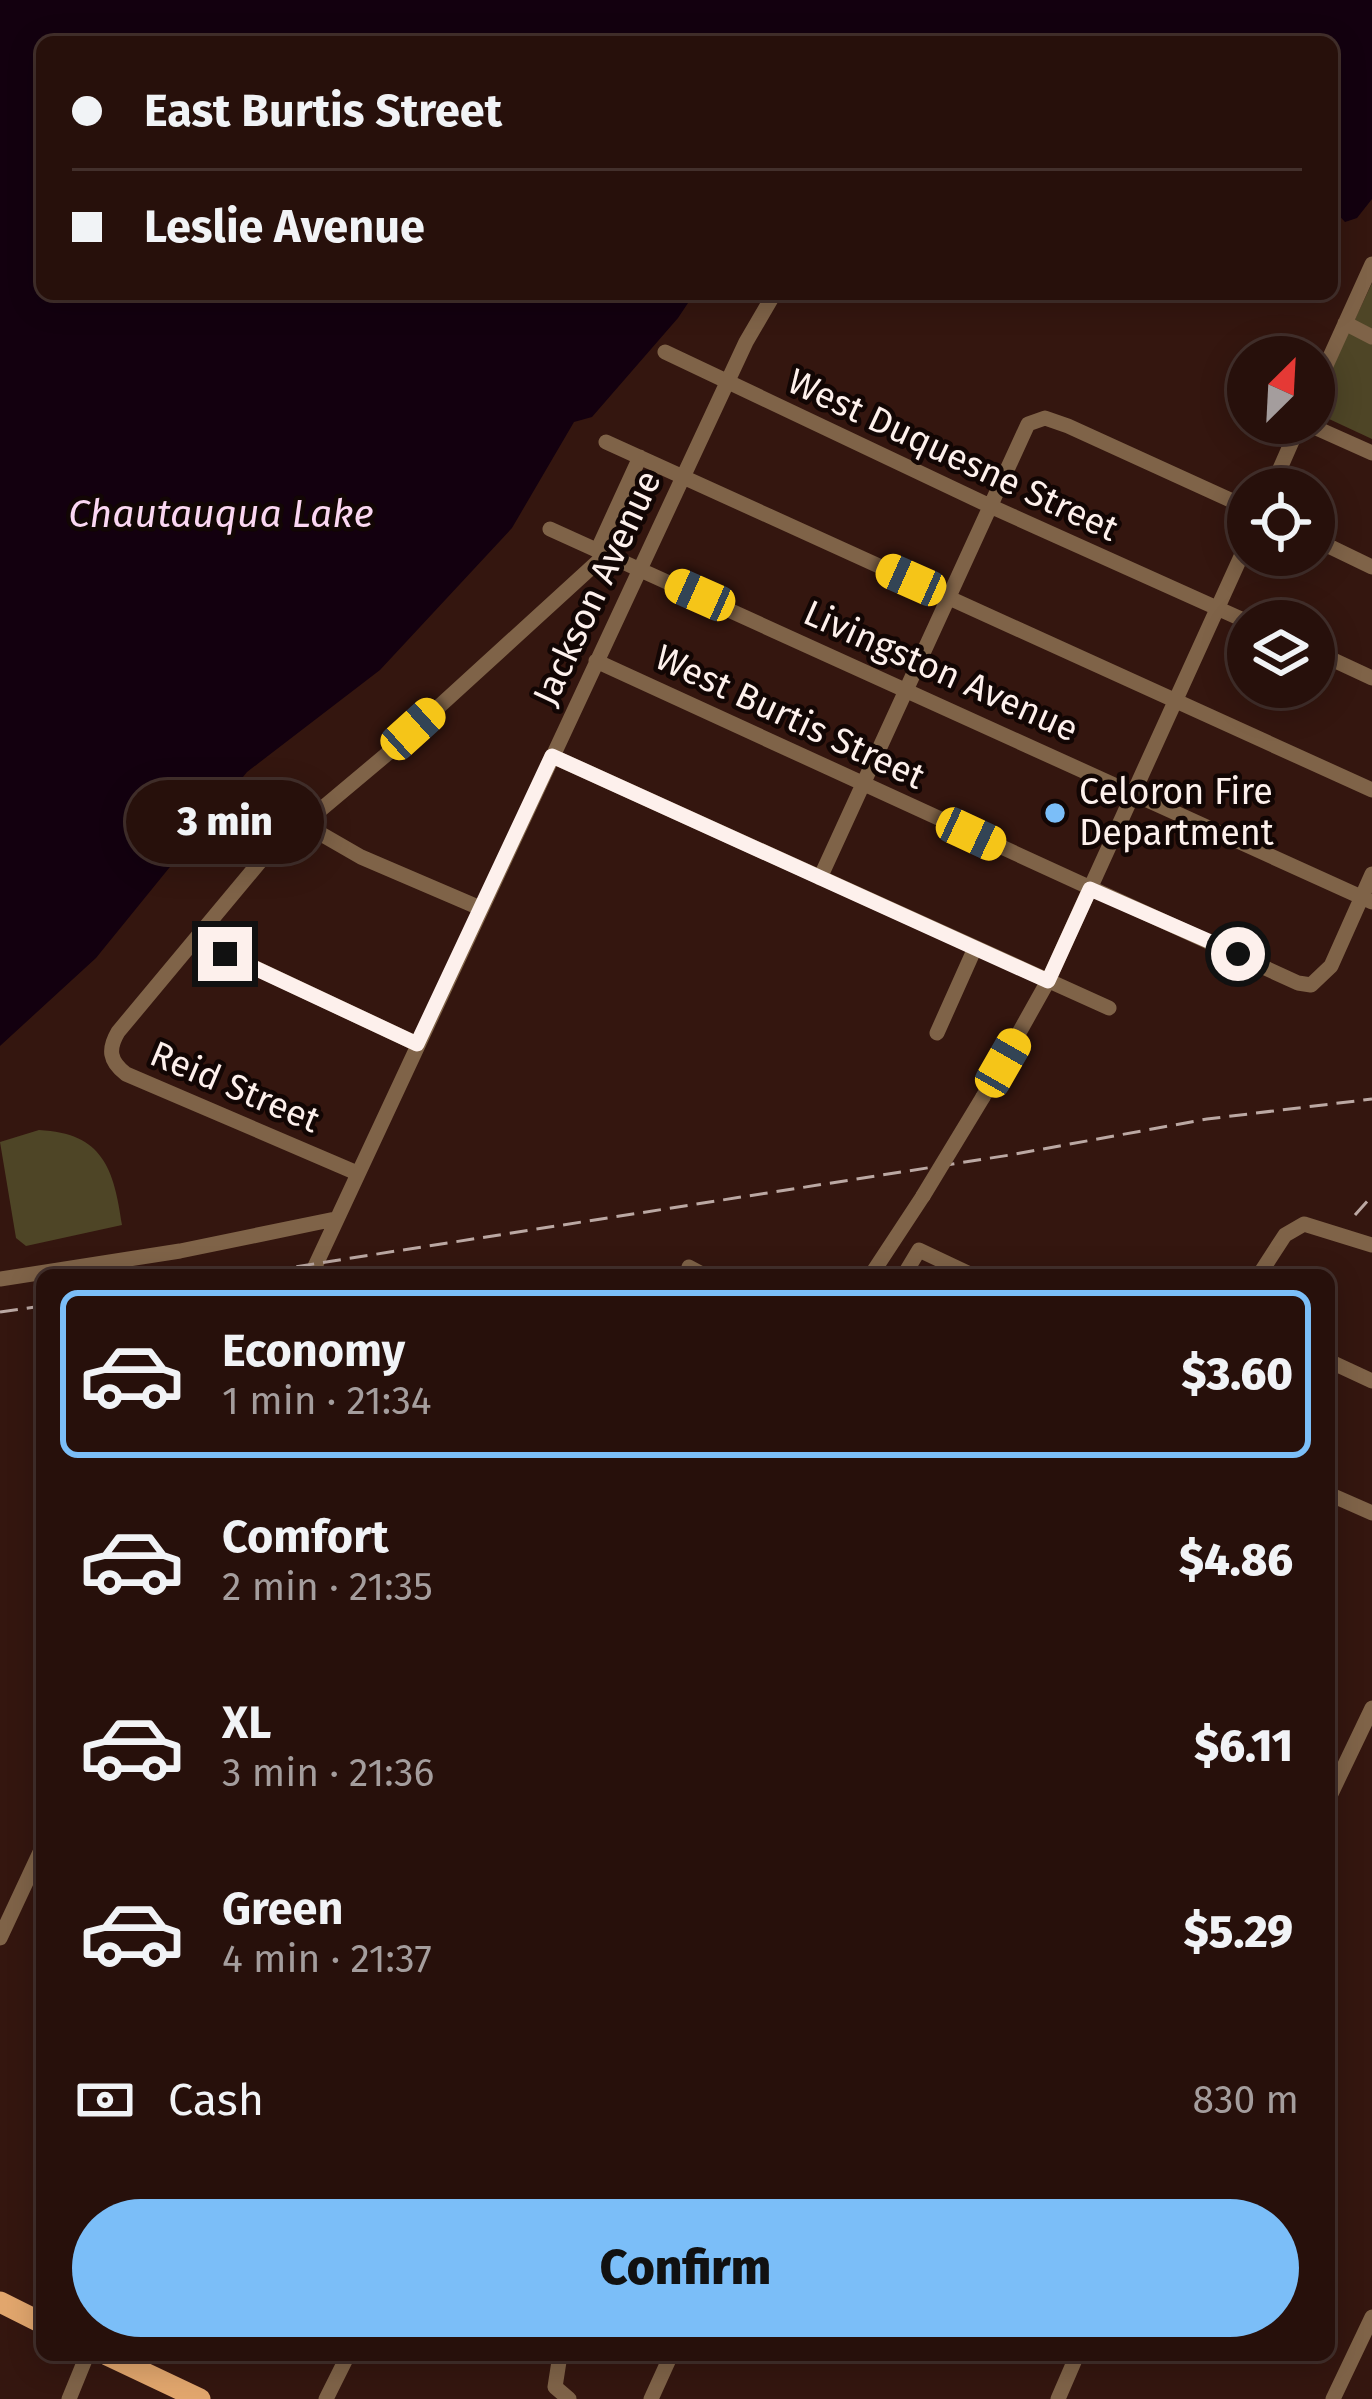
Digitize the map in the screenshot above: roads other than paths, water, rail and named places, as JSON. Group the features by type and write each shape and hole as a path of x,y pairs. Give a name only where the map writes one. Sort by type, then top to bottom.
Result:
{"main road":[{"path":"0,2302 36,2320"},
{"path":"118,2361 195,2398"}],"street":[{"path":"1335,345 1372,264"},
{"name":"Jackson Avenue","path":"314,1269 726,384 771,300"},
{"path":"1345,323 1372,337"},
{"name":"West Duquesne Street","path":"665,352 1227,612"},
{"path":"820,878 1023,430 1033,420 1046,418 1068,426 1227,498"},
{"path":"1335,438 1372,454"},
{"path":"606,442 1372,790"},
{"path":"417,1044 196,940 263,858 386,754 601,553 640,458"},
{"name":"Livingston Avenue","path":"550,529 1367,899"},
{"path":"1335,549 1372,567"},
{"path":"875,1269 983,1097 1048,981 1232,576"},
{"name":"West Burtis Street","path":"596,661 1298,983 1311,985 1321,979 1367,899"},
{"path":"1335,661 1372,678"},
{"path":"552,756 1109,1008"},
{"path":"302,824 361,857 480,908"},
{"path":"1367,899 1372,874"},
{"name":"Reid Street","path":"196,940 113,1040 112,1060 126,1074 357,1173"},
{"path":"937,1033 975,948"},
{"path":"64,1269 335,1219"},
{"path":"1262,1269 1272,1250 1300,1226 1312,1224 1372,1245"},
{"path":"908,1269 919,1250 959,1269"},
{"path":"0,1279 36,1273"},
{"path":"1335,1364 1372,1381"},
{"path":"1335,1497 1372,1513"},
{"path":"1335,1785 1372,1708"},
{"path":"0,1938 36,1861"},
{"path":"1334,2399 1372,2317"},
{"path":"69,2399 85,2361"},
{"path":"326,2399 344,2361"},
{"path":"559,2361 555,2387 569,2399"},
{"path":"651,2399 668,2361"},
{"path":"1058,2399 1074,2361"}],"water":[{"name":"Chautauqua Lake","path":"0,0 1372,0 1372,199 1357,218 1345,222 1338,214 1338,36 36,36 36,300 690,300 592,417 574,422 512,528 380,670 247,772 96,958 0,1046"}],"railway":[{"path":"281,1269 1010,1155 1207,1119 1372,1099"},
{"path":"1355,1215 1372,1196"},
{"path":"0,1312 36,1307"}],"place":[{"name":"Celoron Fire Department","path":"1055,813"}]}
